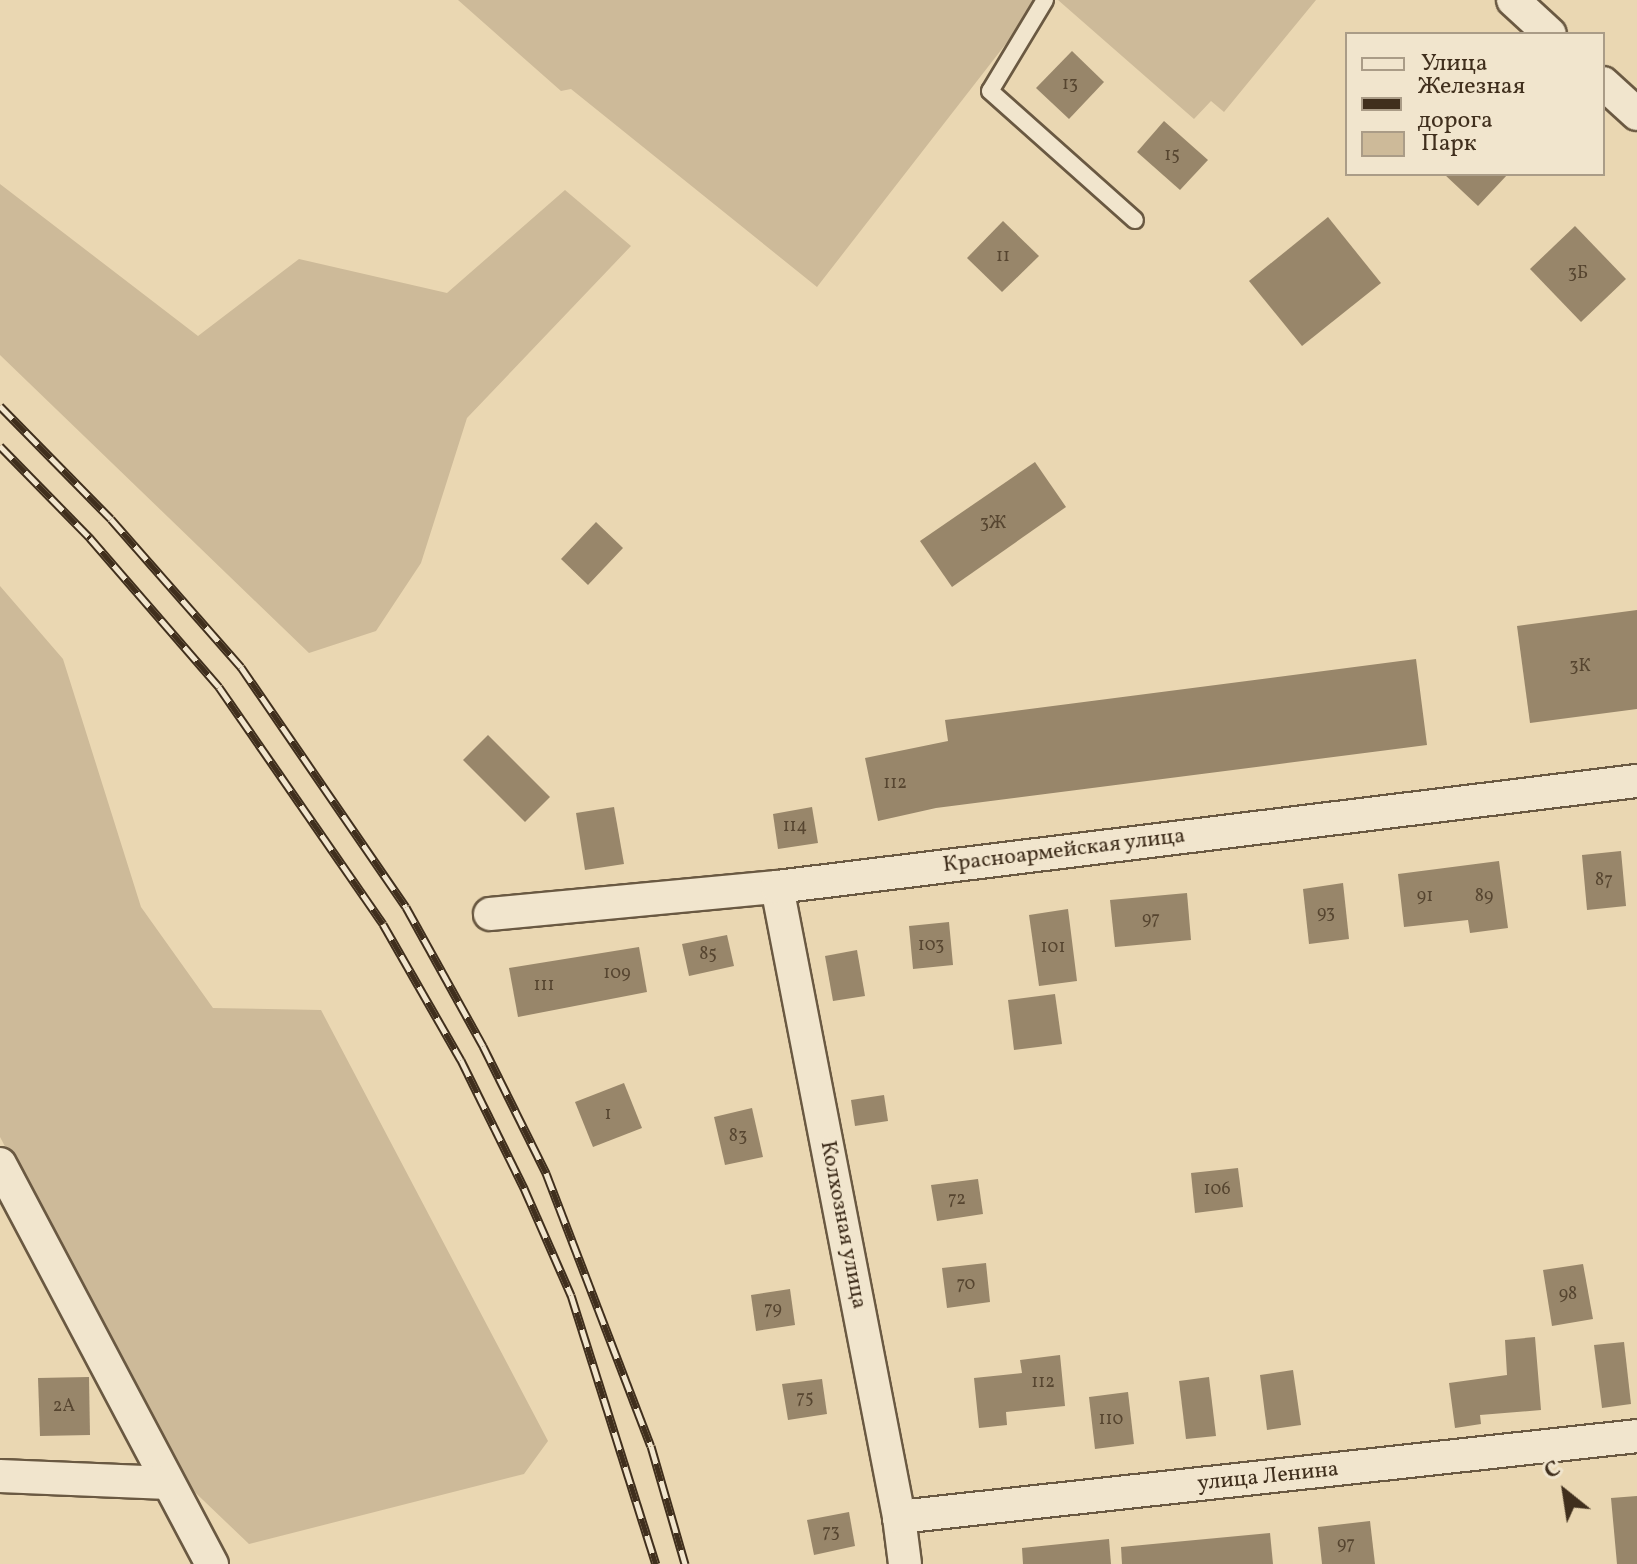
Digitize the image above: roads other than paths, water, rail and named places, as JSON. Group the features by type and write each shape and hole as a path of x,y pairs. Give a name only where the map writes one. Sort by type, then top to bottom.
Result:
{"street":[{"path":"1513,0 1548,32"},
{"path":"1605,85 1637,114"},
{"name":"Красноармейская улица","path":"490,914 777,887 1637,781"},
{"name":"Колхозная улица","path":"777,887 899,1517 905,1564"},
{"path":"0,1164 212,1564"},
{"name":"улица Ленина","path":"899,1517 1637,1436"},
{"path":"0,1476 168,1483"}],"lane":[{"path":"1045,0 990,91 1135,220"}],"railway":[{"path":"0,406 111,519 241,667 406,907 483,1046 546,1173 651,1446 685,1564"},
{"path":"0,446 90,538 219,687 383,924 461,1060 524,1188 571,1295 656,1564"}]}
